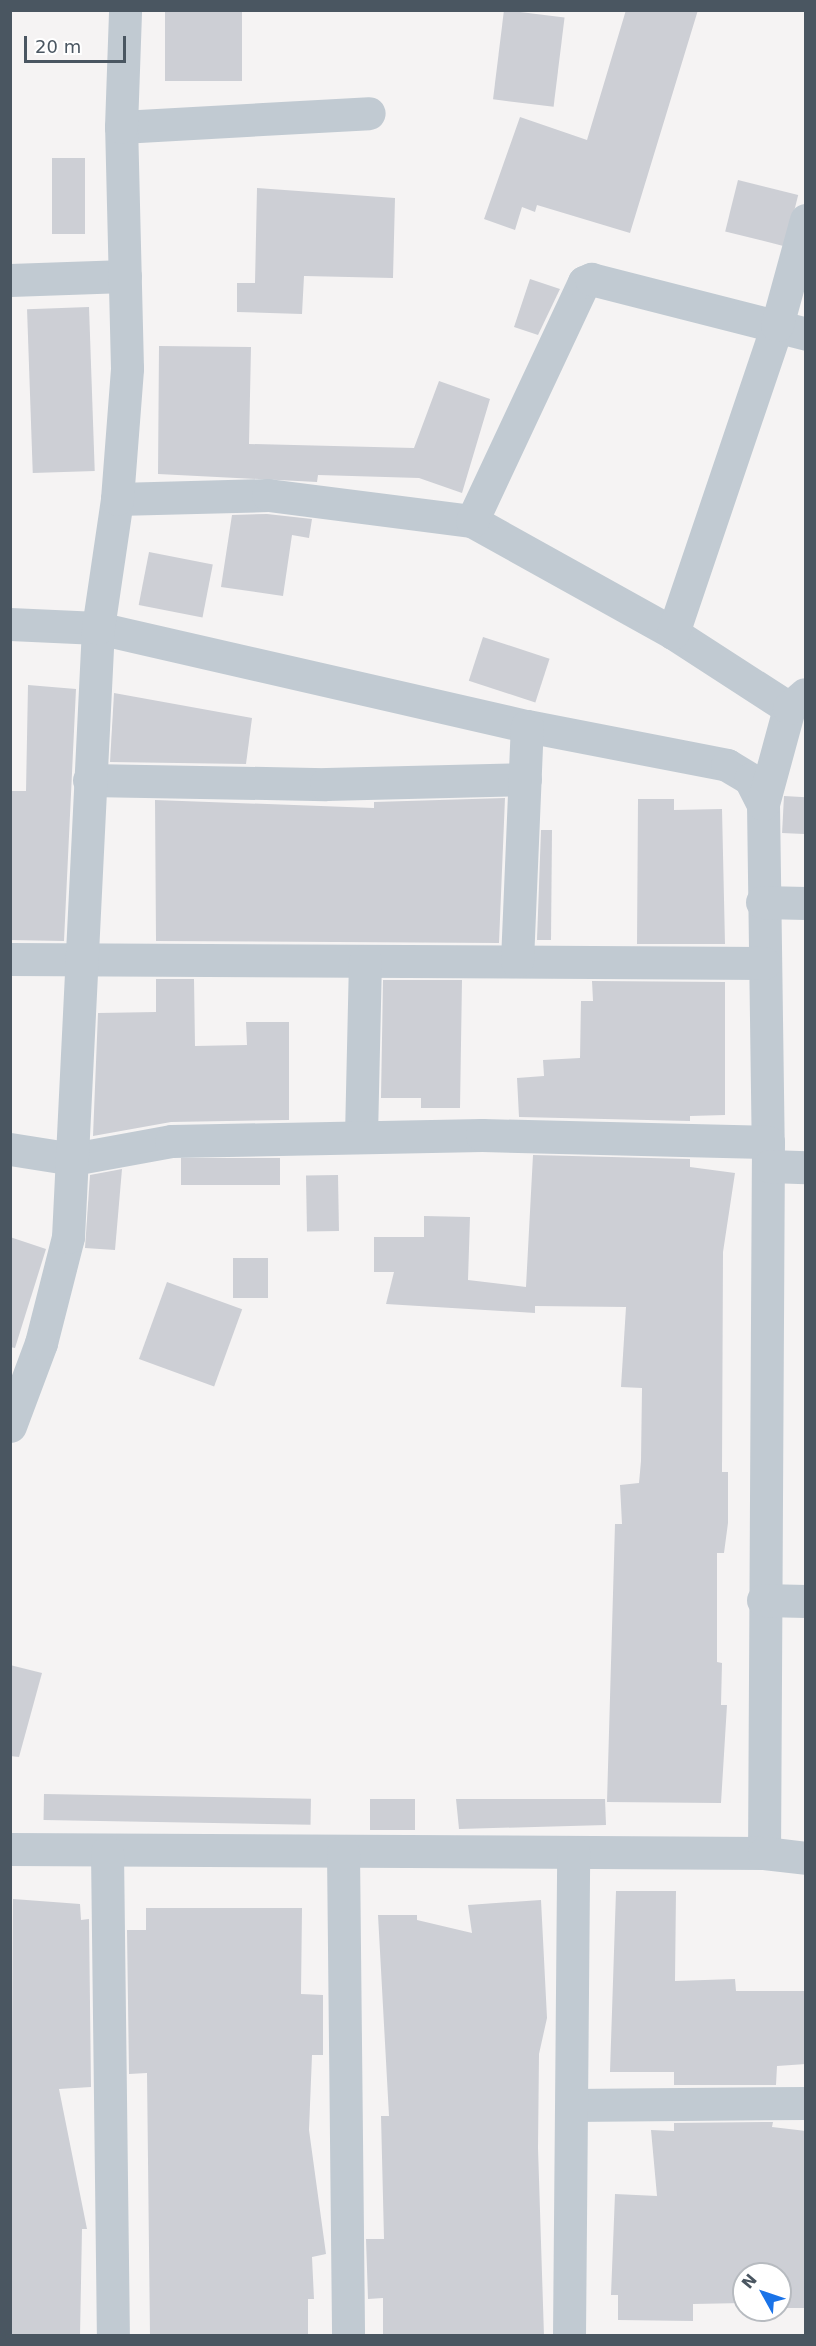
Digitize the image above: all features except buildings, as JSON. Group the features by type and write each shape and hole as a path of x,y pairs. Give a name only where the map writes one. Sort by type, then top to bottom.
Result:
{"street":[{"path":"10,1426 41,1343 68,1237 73,1159 71,1116 83,961 89,780 98,628 117,499 128,368 122,127 125,10"},
{"path":"122,127 369,113"},
{"path":"673,633 791,330 806,220"},
{"path":"10,280 125,276"},
{"path":"472,520 584,282 591,279 791,330"},
{"path":"117,499 268,495 472,520 797,700 763,804 762,902 768,1154 764,1852"},
{"path":"10,624 98,628 527,726 727,765 750,779 763,804"},
{"path":"517,961 527,726"},
{"path":"89,780 326,784 525,779"},
{"path":"762,902 806,903"},
{"path":"10,959 764,963"},
{"path":"361,1136 364,961"},
{"path":"10,1149 73,1159 171,1141 361,1136 768,1154 806,1167"},
{"path":"764,1600 806,1601"},
{"path":"10,1849 107,1852 764,1852 806,1858"},
{"path":"107,1852 113,2336"},
{"path":"343,1852 348,2336"},
{"path":"569,2336 573,1852"},
{"path":"572,2105 806,2103"}]}
